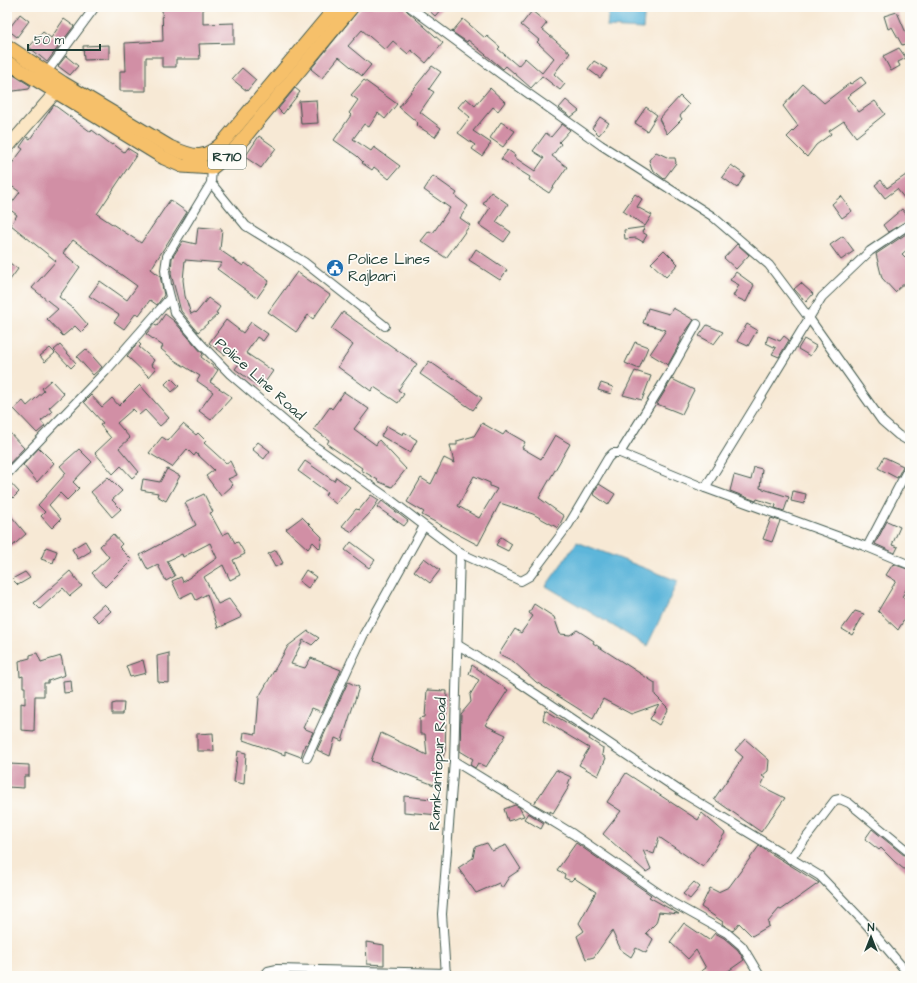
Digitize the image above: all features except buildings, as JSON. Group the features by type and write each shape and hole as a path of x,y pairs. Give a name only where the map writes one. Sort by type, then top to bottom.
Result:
{"main road":[{"name":"R710","path":"7,62 60,88 170,147 186,154 197,156 208,155 226,140 336,7"},
{"name":"R710","path":"7,46 47,72 60,88 164,158 182,166 212,168 234,150 352,7"},
{"path":"7,148 60,88"}],"street":[{"path":"47,72 95,7"},
{"path":"410,7 502,75 601,145 712,216 769,265 809,318 882,421 898,435 910,442"},
{"name":"Police Line Road","path":"212,168 211,183 167,256 166,278 174,312 201,344 230,374 309,442 460,553 520,581 528,579 569,524 608,458 613,453 620,453"},
{"path":"211,183 246,226 304,262 385,326"},
{"path":"705,488 822,297 870,251 910,224"},
{"path":"7,474 105,372 170,298"},
{"path":"697,324 670,372 620,453 705,488 867,547 910,565"},
{"path":"867,547 910,465"},
{"path":"307,758 363,636 424,526"},
{"name":"Ramkantopur Road","path":"446,975 442,914 454,761 460,553"},
{"path":"458,645 512,678 686,795 820,876 866,924 910,976"},
{"path":"454,761 573,834 673,903 727,932 742,946 756,974"},
{"path":"790,859 835,800 840,799 855,808 910,853"},
{"path":"264,976 268,971 277,969 446,975"}],"water":[{"path":"609,7 645,7 643,29 607,27"},
{"path":"577,542 678,581 647,646 546,586"}],"place":[{"name":"Police Lines Rajbari","path":"335,268"}]}
